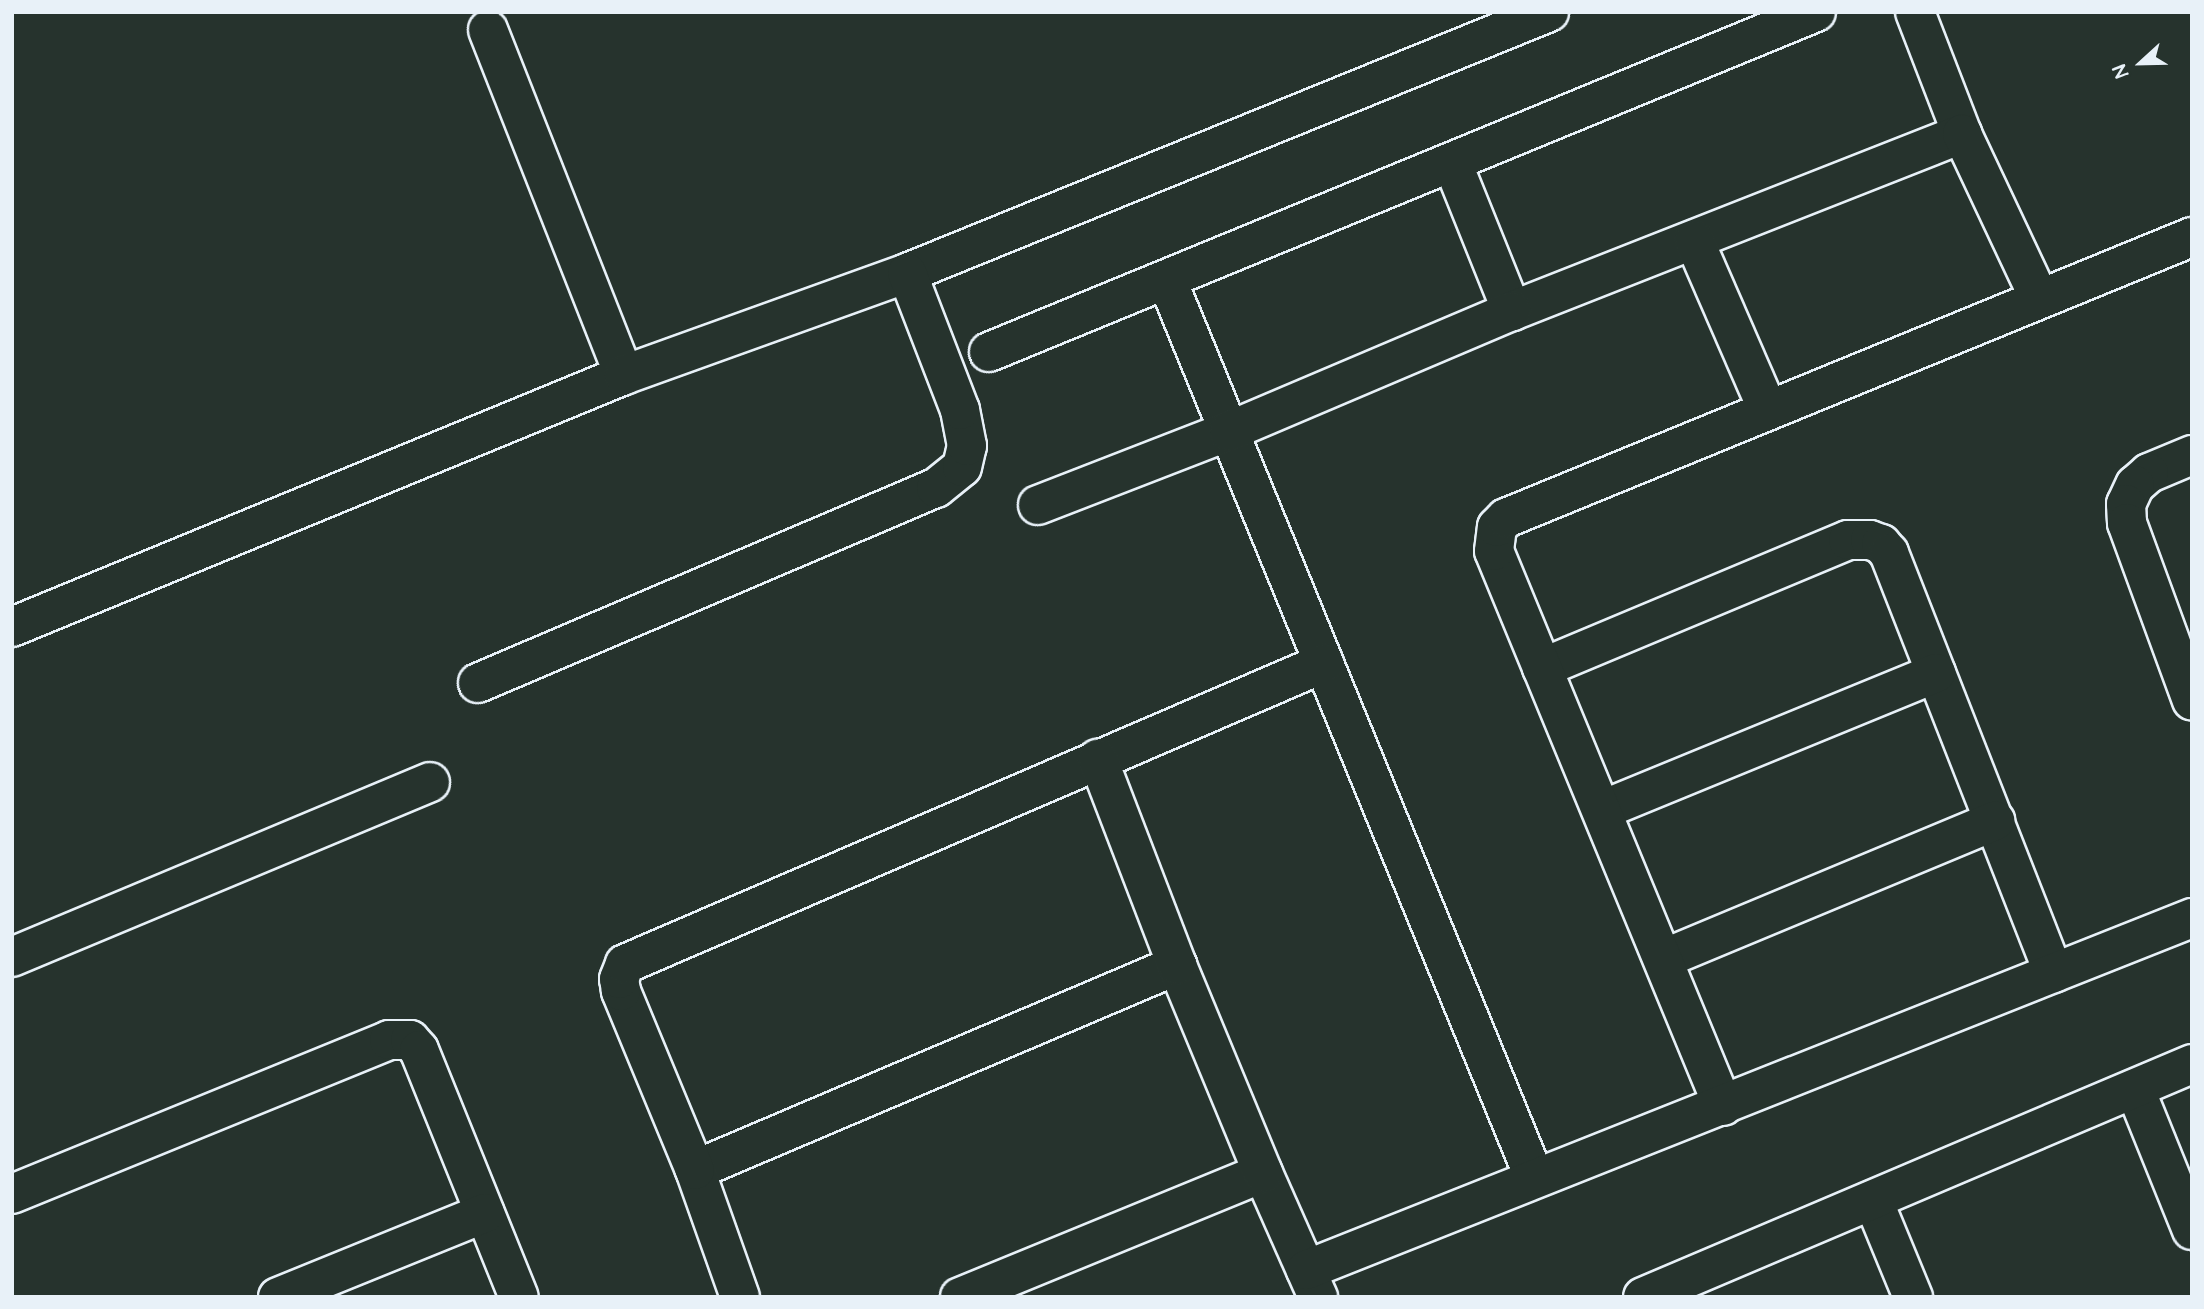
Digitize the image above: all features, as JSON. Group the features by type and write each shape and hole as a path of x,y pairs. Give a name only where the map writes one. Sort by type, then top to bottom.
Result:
{"street":[{"path":"12,627 624,375 907,273 1549,12"},
{"path":"989,352 1816,12"},
{"path":"1915,12 1962,134 2039,298"},
{"path":"488,30 624,375"},
{"path":"1038,505 1229,431 1512,311 1962,134"},
{"path":"1452,162 1512,311"},
{"path":"1723,1106 1494,551 1497,527 1506,518 2192,237"},
{"path":"1694,240 1769,410"},
{"path":"478,682 936,488 962,467 967,446 960,410 907,273"},
{"path":"1167,280 1535,1179"},
{"path":"2192,455 2166,463 2149,473 2135,485 2126,504 2127,523 2192,701"},
{"path":"1542,668 1848,540 1881,544 1889,553 2054,973"},
{"path":"740,1297 695,1170 621,991 619,979 625,964 1324,663"},
{"path":"1602,810 1936,673"},
{"path":"1098,759 1177,965 1263,1173 1312,1283 1535,1179 2192,918"},
{"path":"12,957 430,782"},
{"path":"1663,960 1994,821"},
{"path":"695,1170 1177,965"},
{"path":"12,1194 389,1040 410,1040 419,1050 519,1297"},
{"path":"1643,1297 2192,1064"},
{"path":"2135,1089 2192,1230"},
{"path":"960,1297 1263,1173"},
{"path":"1874,1200 1913,1297"},
{"path":"278,1297 485,1213"}]}
